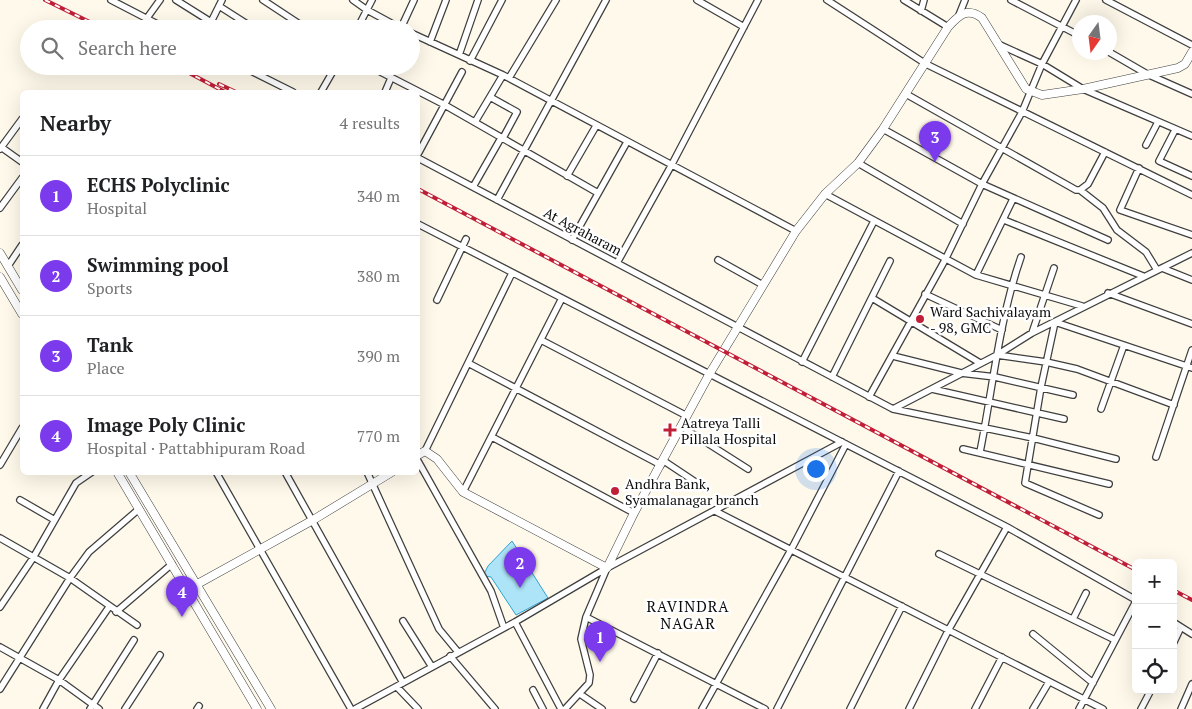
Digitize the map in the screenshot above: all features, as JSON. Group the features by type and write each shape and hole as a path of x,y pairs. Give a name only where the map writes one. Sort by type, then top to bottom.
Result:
{"street":[{"path":"111,0 151,20"},
{"path":"147,18 160,0"},
{"path":"176,0 208,20"},
{"path":"263,0 293,20"},
{"path":"353,0 386,20"},
{"path":"362,20 372,0"},
{"path":"405,20 414,0"},
{"path":"430,42 446,0"},
{"path":"459,55 478,0"},
{"path":"470,61 502,0"},
{"path":"475,122 556,0"},
{"path":"497,200 606,0"},
{"path":"697,0 744,27"},
{"path":"617,263 671,166 758,0"},
{"path":"827,0 926,64 1192,195"},
{"path":"904,0 948,27"},
{"path":"921,10 924,0"},
{"path":"515,622 563,709 580,694 588,683 590,675 580,639 586,616 607,568 634,512 736,327 796,231 825,194 858,163 883,129 948,27 959,15 965,0"},
{"path":"1011,0 1072,32"},
{"path":"869,397 893,356 910,319 945,260 982,184 1022,112 1042,64 1076,0"},
{"path":"1106,0 1192,45"},
{"path":"212,20 220,3 243,20"},
{"path":"959,15 968,11 982,18 1026,89 1046,96 1178,68 1185,64 1192,52"},
{"path":"420,37 551,100 596,126 796,231"},
{"path":"1000,45 1042,64 1083,89 1192,136"},
{"path":"1117,57 1147,74 1192,94"},
{"path":"420,152 443,104 462,72"},
{"path":"259,75 289,90"},
{"path":"322,90 331,75"},
{"path":"386,75 415,90"},
{"path":"386,90 391,78"},
{"path":"420,92 524,149 598,193"},
{"path":"906,94 1001,149 1082,189 1103,208 1117,230 1146,252 1157,270 1192,280"},
{"path":"473,187 517,112 490,97"},
{"path":"20,122 1,148 20,161"},
{"path":"1146,145 1158,122"},
{"path":"568,176 596,126"},
{"path":"883,129 982,184 1108,240"},
{"path":"1175,130 1160,162 1192,176"},
{"path":"572,240 627,142"},
{"path":"1082,189 1105,152"},
{"name":"At Agraharam","path":"420,157 497,200 893,410 1033,438 1116,459"},
{"path":"858,163 963,224"},
{"path":"1114,226 1139,168"},
{"path":"0,208 20,181"},
{"path":"825,194 976,275 1082,306"},
{"path":"976,275 1013,199"},
{"path":"1120,210 1192,235"},
{"path":"1004,220 1143,276"},
{"path":"802,362 874,221"},
{"path":"420,225 1007,527 1132,598"},
{"path":"437,300 466,239"},
{"path":"8,266 20,248"},
{"path":"0,253 20,287"},
{"path":"893,410 997,355 1032,333 1082,306 1192,253"},
{"path":"980,452 1011,285 1021,257"},
{"path":"718,260 763,285"},
{"path":"832,378 890,261"},
{"path":"1032,333 1043,294 1054,268"},
{"path":"512,273 421,453 437,459 463,492 607,568"},
{"path":"0,276 20,311"},
{"path":"1108,293 1192,324"},
{"path":"925,294 1002,330"},
{"path":"463,492 517,390 562,298"},
{"path":"872,298 910,319 980,363"},
{"path":"1055,322 1189,367"},
{"path":"1055,322 1041,387 1025,483 1099,515"},
{"path":"541,340 687,416"},
{"path":"1101,409 1124,345"},
{"path":"1156,457 1189,367 1192,350"},
{"path":"997,355 1046,362 1077,369 1174,405"},
{"path":"893,356 962,373 995,377 1073,394"},
{"path":"468,363 517,390 662,463 704,487"},
{"path":"932,389 1064,419"},
{"path":"682,427 748,469"},
{"path":"0,465 20,431"},
{"path":"492,437 634,512"},
{"path":"355,709 515,622 607,568 844,443"},
{"path":"702,709 792,548 844,443"},
{"path":"963,449 1028,463 1109,484"},
{"path":"420,466 491,592 504,628"},
{"path":"778,709 843,576 899,471"},
{"path":"0,607 33,558 53,519 76,483 88,475"},
{"path":"119,475 258,709"},
{"path":"131,475 271,709"},
{"path":"218,475 351,709"},
{"path":"287,475 403,683"},
{"path":"368,475 439,629 458,652"},
{"path":"188,589 261,550 373,486 388,475"},
{"path":"20,500 53,519"},
{"path":"0,689 70,578 89,552 139,509"},
{"path":"715,510 1103,709"},
{"path":"909,709 950,629 1007,527"},
{"path":"0,538 70,578 137,625"},
{"path":"938,554 1116,640"},
{"path":"116,612 172,564"},
{"path":"1073,620 1086,593"},
{"path":"1079,709 1134,604"},
{"path":"850,709 902,606"},
{"path":"43,709 59,680 109,607"},
{"path":"586,616 765,709"},
{"path":"403,620 432,667"},
{"path":"1177,624 1192,634"},
{"path":"1177,636 1181,627"},
{"path":"1033,634 1093,683"},
{"path":"91,706 134,640"},
{"path":"0,647 21,657 59,680 91,706 98,709"},
{"path":"634,699 658,653"},
{"path":"125,709 160,655"},
{"path":"450,656 495,709"},
{"path":"975,709 1002,657"},
{"path":"1033,709 1049,682"},
{"path":"1181,709 1192,684"},
{"path":"397,687 418,709"},
{"path":"533,690 543,709"},
{"path":"580,694 602,709"},
{"path":"1141,709 1148,694"}],"water":[{"path":"512,541 548,598 516,615 491,577 483,576 488,566"}],"railway":[{"path":"45,0 86,20"},
{"path":"193,75 221,90"},
{"path":"219,84 232,90"},
{"path":"420,190 1132,568"},
{"path":"1177,592 1192,600"}],"place":[{"name":"Tank","path":"935,162"},
{"name":"Ward Sachivalayam - 98, GMC","path":"920,319"},
{"name":"Aatreya Talli Pillala Hospital","path":"670,430"},
{"name":"Andhra Bank, Syamalanagar branch","path":"615,491"},
{"name":"Swimming pool","path":"520,588"},
{"name":"Image Poly Clinic","path":"182,617"},
{"name":"ECHS Polyclinic","path":"600,662"}],"district":[{"name":"RAVINDRA NAGAR","path":"688,614"}]}
